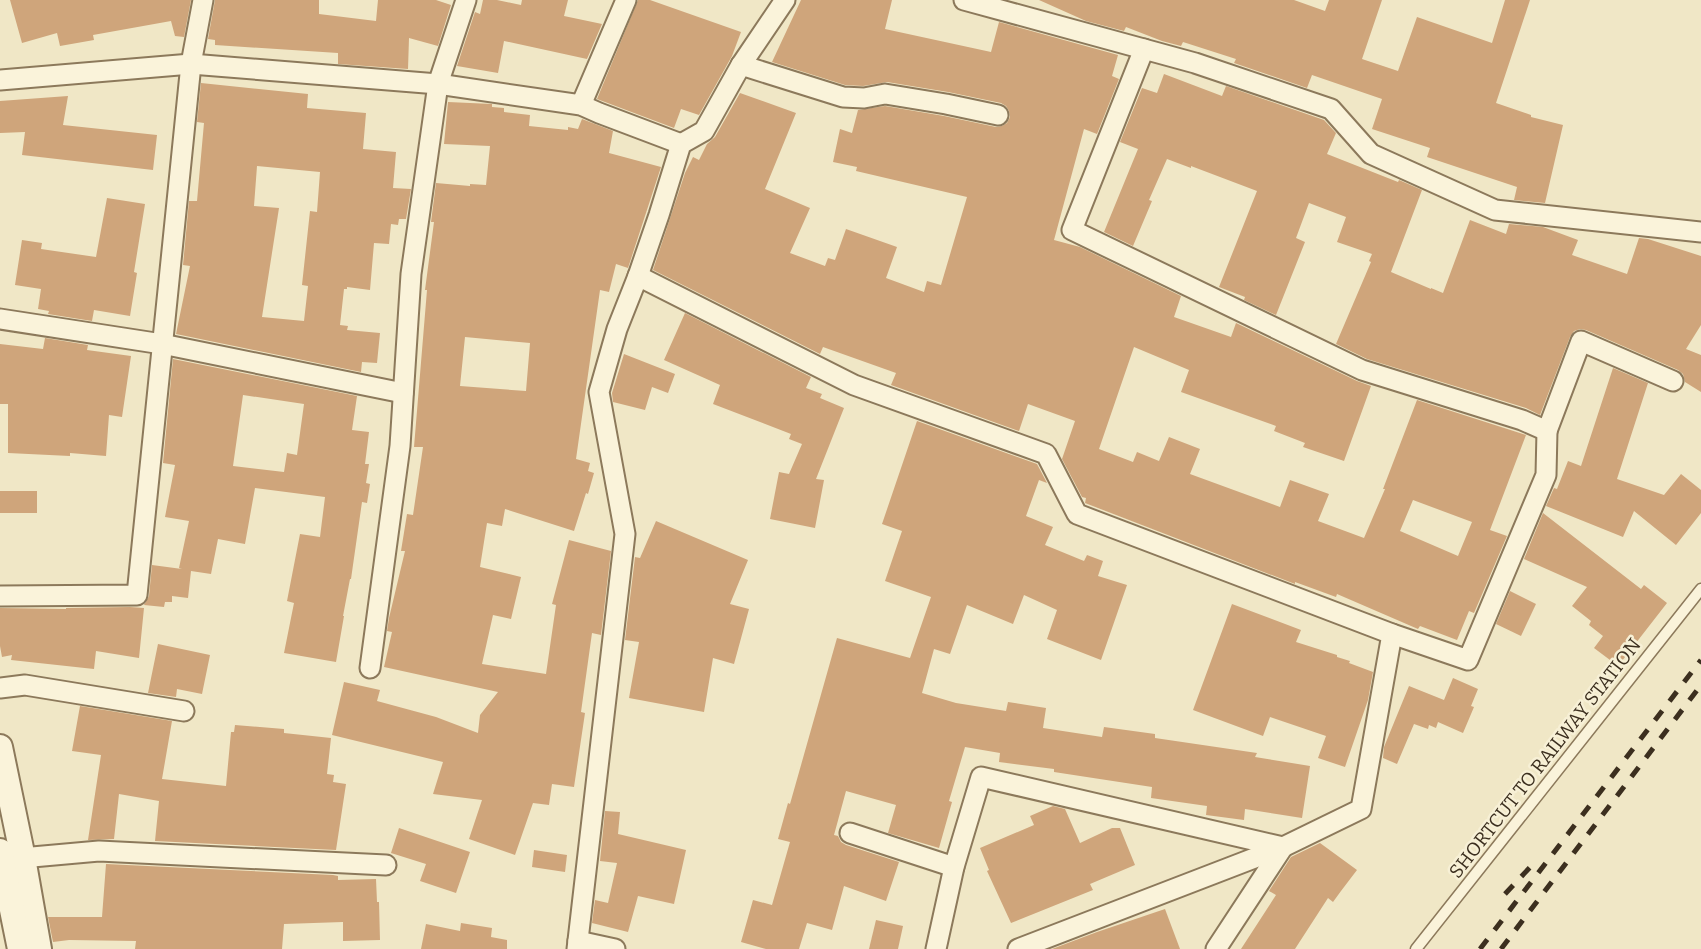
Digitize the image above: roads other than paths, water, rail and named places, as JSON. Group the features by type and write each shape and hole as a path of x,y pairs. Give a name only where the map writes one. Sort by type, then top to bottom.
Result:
{"street":[{"path":"0,596 137,595 191,64 203,0"},
{"path":"370,668 400,446 411,274 438,83 466,0"},
{"path":"581,105 626,0"},
{"path":"615,949 577,945 625,534 599,392 617,329 638,276 681,144 704,131 741,65 785,0"},
{"path":"964,0 1195,63 1331,109 1371,154 1494,210 1701,232"},
{"path":"1143,49 1072,230 1362,370 1522,419 1547,430"},
{"path":"0,80 191,64 438,83 581,105 681,144"},
{"path":"741,65 843,97 864,99 885,94 998,115"},
{"path":"638,276 854,385 1046,454 1077,513 1392,634 1468,660 1546,475 1547,430 1581,341 1673,381"},
{"path":"0,319 162,344 403,393"},
{"path":"1017,949 1283,847 1362,809 1392,634"},
{"path":"0,688 25,685 184,711"},
{"path":"0,747 8,856 20,949"},
{"path":"936,949 954,867 981,777 1283,847"},
{"path":"850,833 954,867"},
{"path":"1216,949 1283,847"},
{"path":"8,856 99,851 386,864"},
{"path":"8,856 39,949"}],"lane":[{"name":"SHORTCUT TO RAILWAY STATION","path":"1416,949 1701,589"}],"railway":[{"path":"1480,949 1701,660"},
{"path":"1501,949 1701,685"},
{"path":"1505,894 1534,863"}]}
